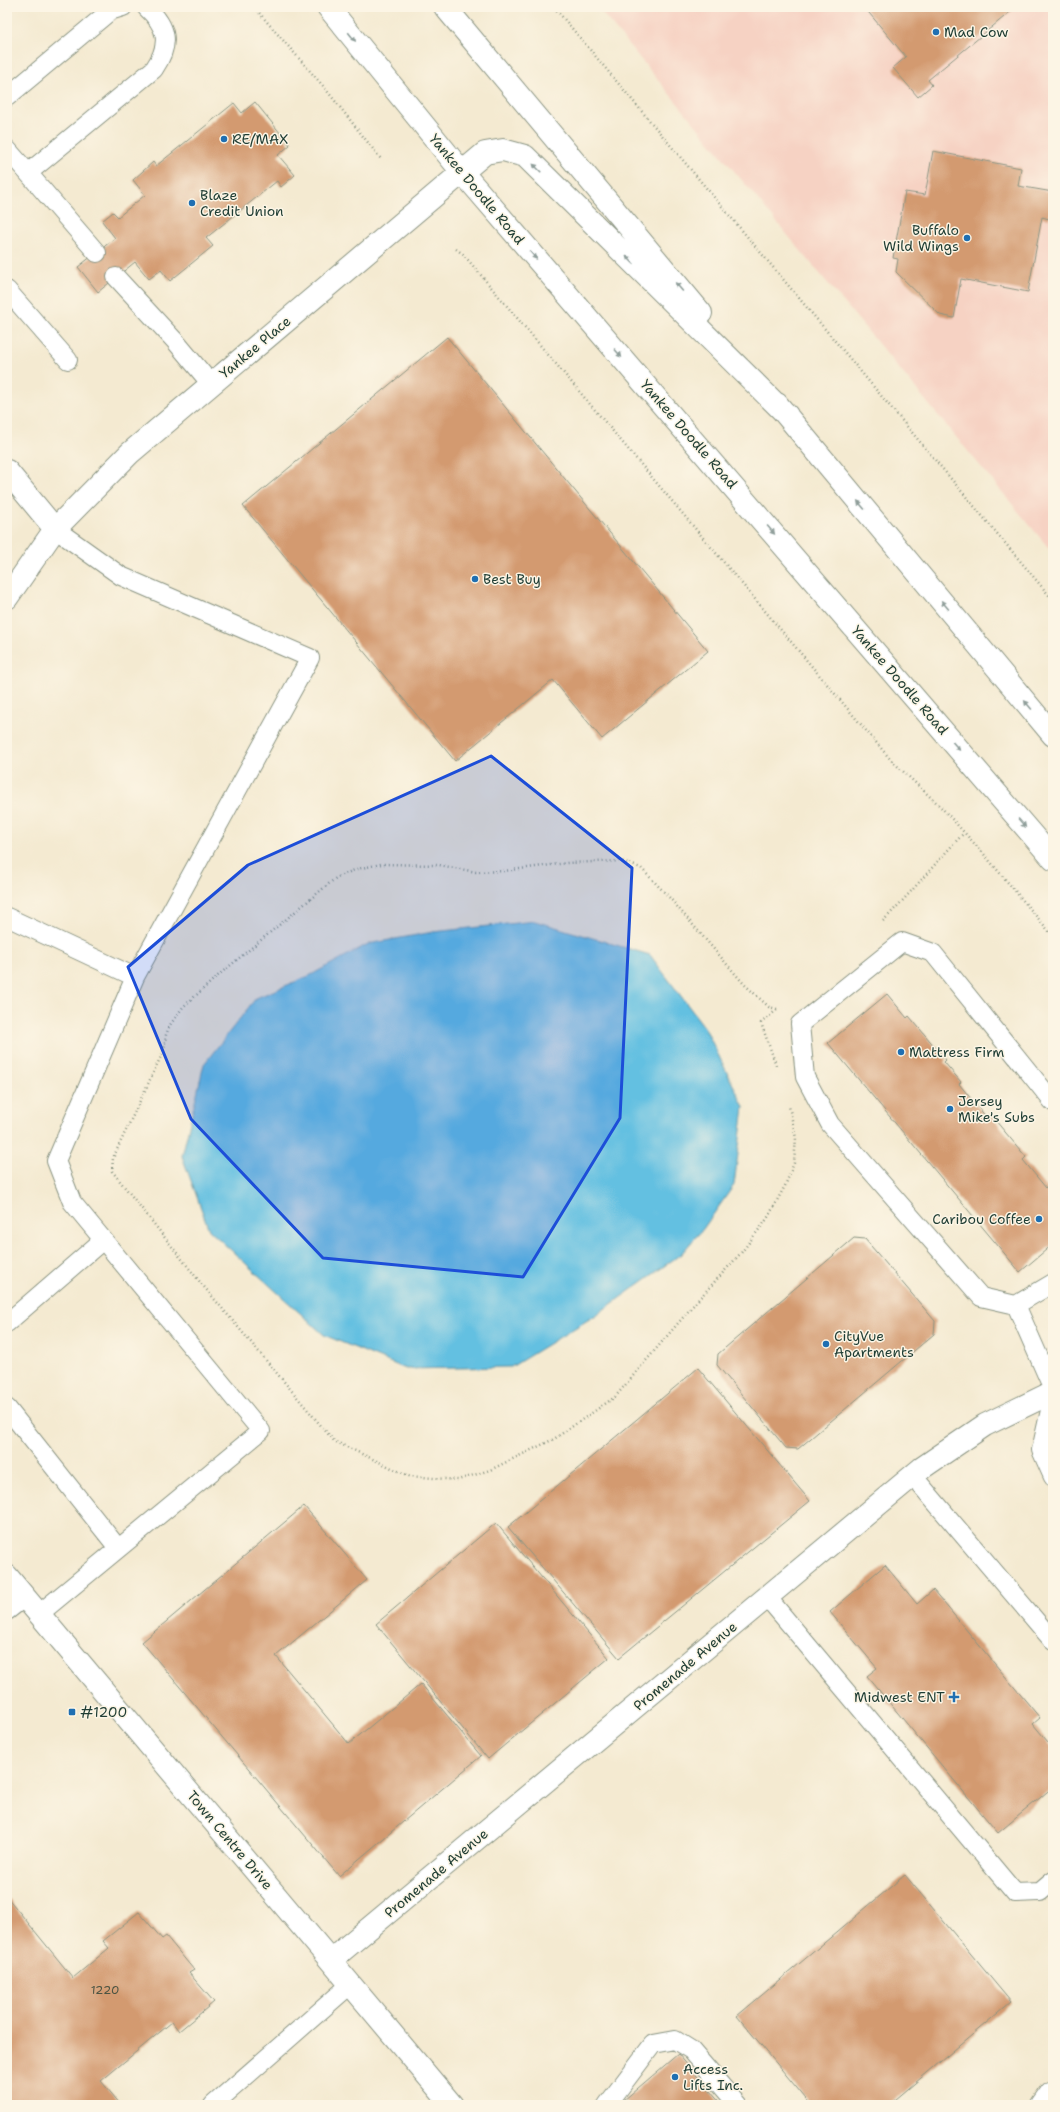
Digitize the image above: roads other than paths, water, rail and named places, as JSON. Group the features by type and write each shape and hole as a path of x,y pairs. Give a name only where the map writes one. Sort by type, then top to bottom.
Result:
{"main road":[{"name":"Yankee Doodle Road","path":"328,7 462,172 1053,859"},
{"path":"445,7 1053,735"},
{"name":"Yankee Place","path":"55,529 130,453 211,384 485,153 503,150 525,156 786,415"},
{"path":"7,471 55,529 7,598"},
{"name":"Promenade Avenue","path":"331,1960 912,1476 985,1425 1053,1392"},
{"name":"Town Centre Drive","path":"7,1576 452,2105"}],"lane":[{"path":"7,97 110,10 122,7"},
{"path":"28,173 154,69 164,54 165,35 159,18 146,7"},
{"path":"7,149 96,253"},
{"path":"116,277 176,342 211,384"},
{"path":"7,290 68,360"},
{"path":"39,1614 261,1431 72,1202 56,1161 135,977 310,658 121,576 55,529"},
{"path":"7,918 135,977"},
{"path":"1053,1102 934,953 902,942 800,1024 805,1077 830,1124 981,1297 1016,1305 1053,1283"},
{"path":"7,1323 103,1240"},
{"path":"1016,1305 1053,1389"},
{"path":"1053,1397 1041,1450 1053,1477"},
{"path":"7,1408 118,1548"},
{"path":"912,1476 1053,1641"},
{"path":"7,1611 25,1597"},
{"path":"767,1597 1015,1893 1040,1892 1053,1881"},
{"path":"213,2105 351,1984"},
{"path":"607,2105 652,2044 675,2040 691,2050 738,2105"},
{"path":"1039,2105 1049,2091 1053,2095"}],"water":[{"path":"535,921 650,955 705,1028 744,1107 734,1185 703,1229 681,1254 596,1315 511,1367 406,1369 324,1335 209,1230 182,1156 204,1064 256,998 309,976 368,944 433,932"}],"place":[{"name":"Mad Cow","path":"936,32"},
{"name":"RE/MAX","path":"224,139"},
{"name":"Blaze Credit Union","path":"192,203"},
{"name":"Buffalo Wild Wings","path":"967,238"},
{"name":"Best Buy","path":"475,579"},
{"name":"Mattress Firm","path":"901,1052"},
{"name":"Jersey Mike's Subs","path":"950,1109"},
{"name":"Caribou Coffee","path":"1039,1219"},
{"name":"CityVue Apartments","path":"826,1344"},
{"name":"Midwest ENT","path":"954,1697"},
{"name":"#1200","path":"72,1712"},
{"name":"Access Lifts Inc.","path":"675,2077"}]}
